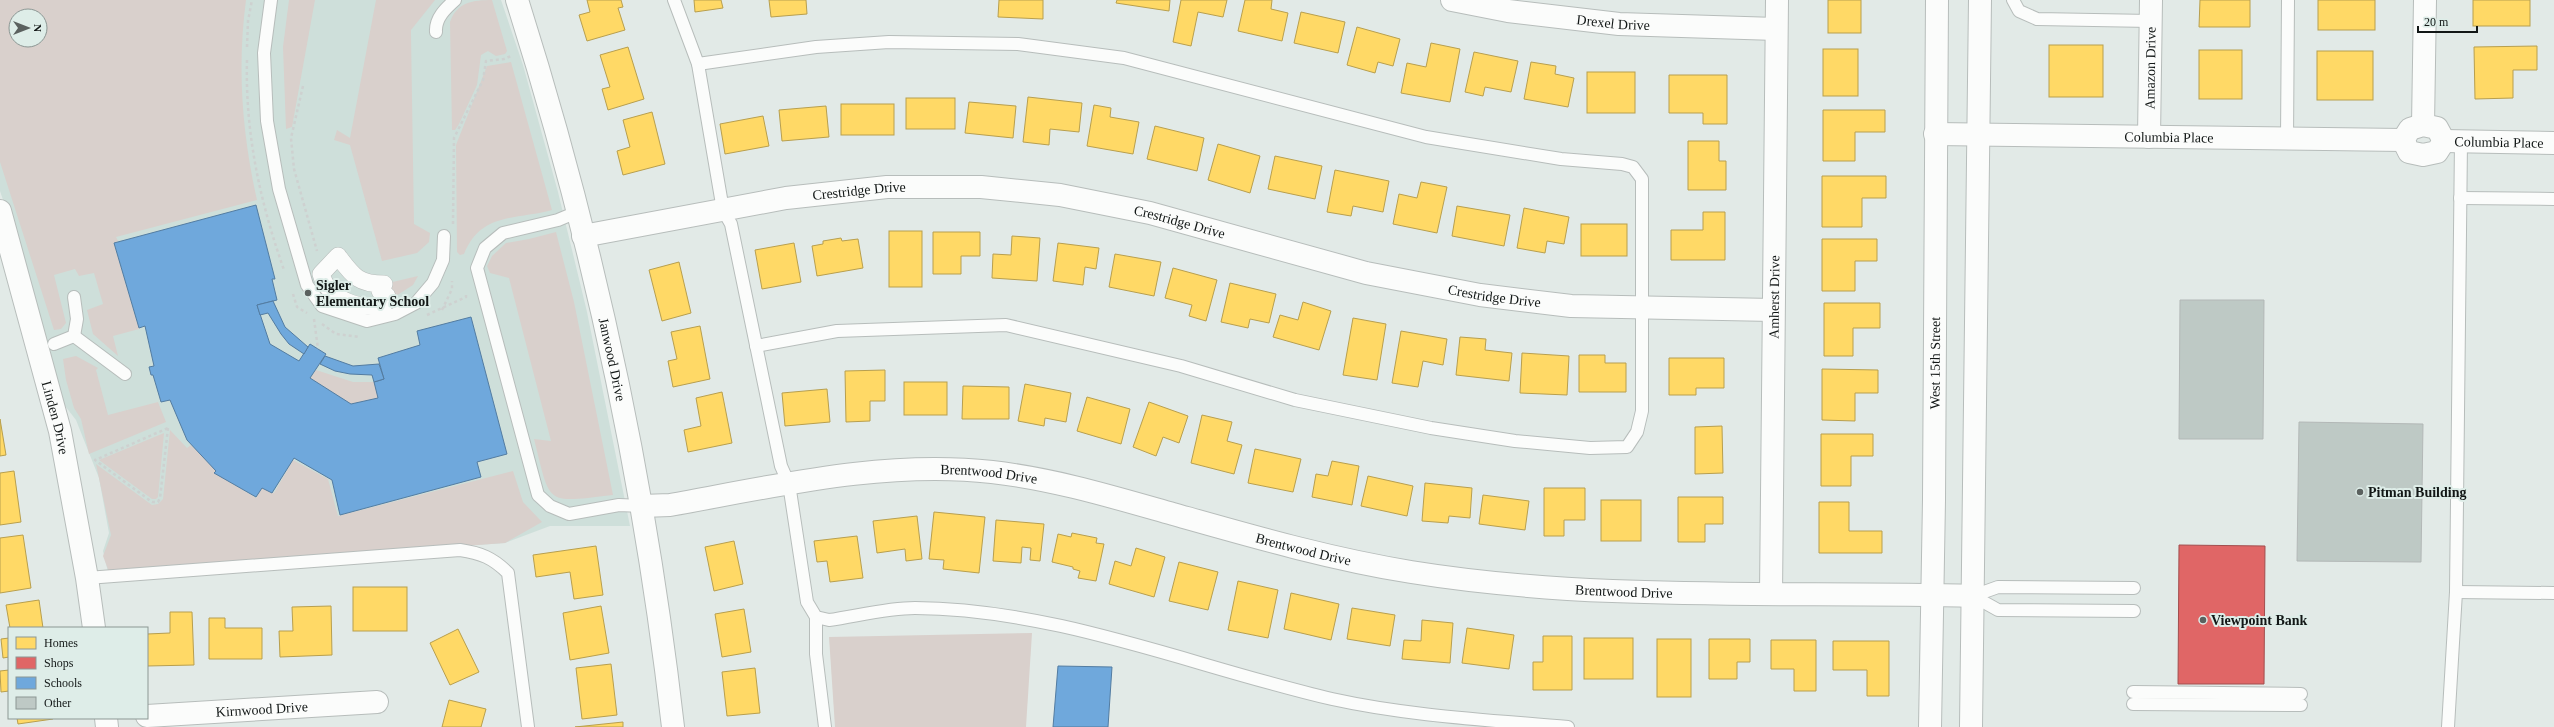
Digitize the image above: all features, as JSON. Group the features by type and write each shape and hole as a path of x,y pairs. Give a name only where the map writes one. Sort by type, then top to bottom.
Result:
{"street":[{"name":"Janwood Drive","path":"517,0 542,81 577,212 613,357 642,506 666,661 673,727"},
{"name":"Drexel Drive","path":"1452,0 1508,11 1619,24 1776,28"},
{"name":"Amherst Drive","path":"1771,594 1777,0"},
{"name":"West 15th Street","path":"1930,727 1937,0"},
{"path":"1971,727 1980,0"},
{"path":"2403,140 2410,129 2423,125 2425,0"},
{"name":"Amazon Drive","path":"2149,137 2151,10"},
{"name":"Columbia Place","path":"2423,125 2437,128 2453,141"},
{"name":"Columbia Place","path":"1935,134 2403,140 2409,152 2423,155 2437,152 2453,141 2554,143"},
{"name":"Crestridge Drive","path":"583,236 786,198 887,187 982,187 1060,195 1150,213 1374,275 1480,295 1571,306 1643,309 1773,310"},
{"name":"Linden Drive","path":"0,211 60,431 88,578 94,627"},
{"name":"Brentwood Drive","path":"642,506 670,505 843,474 922,469 991,472 1070,485 1300,550 1410,572 1536,587 1631,593 1973,596"},
{"name":"Kirnwood Drive","path":"148,716 377,702"}],"lane":[{"path":"270,0 264,53 266,122 279,189 307,285 322,306 367,321 394,314 416,303 433,283 443,260 444,236"},
{"path":"436,32 436,27 444,9 455,0"},
{"path":"674,0 698,64 723,210 731,224 781,466 789,484 807,602 816,616 816,654 825,727"},
{"path":"2013,0 2018,11 2036,19 2151,10"},
{"path":"2287,139 2288,0"},
{"path":"698,64 816,47 889,42 1018,44 1124,58 1426,138 1560,159 1622,164 1633,167 1642,179 1642,411 1637,432 1627,447 1582,447 1515,441 1431,428 1295,400 1182,366 1006,325 837,331 756,346"},
{"path":"2448,727 2456,592 2460,198 2453,141"},
{"path":"2460,198 2554,199"},
{"path":"577,212 558,220 503,233 485,248 477,268 538,495 550,506 569,514 619,505 642,506"},
{"path":"74,297 77,319 74,336"},
{"path":"54,344 74,336"},
{"path":"74,336 125,374"},
{"path":"88,578 460,550 480,552 496,560 508,573 528,727"},
{"path":"1973,596 1998,587 2134,588"},
{"path":"2456,592 2554,594"},
{"path":"1973,596 1998,610 2134,611"},
{"path":"816,616 829,620 913,608 984,612 1062,626 1332,699 1416,712 1568,727"},
{"path":"2133,698 2301,700"}],"path":[{"path":"247,49 248,20 252,0"},
{"path":"247,56 248,124 252,155 286,276"},
{"path":"453,226 454,138 483,80 486,61 504,59 511,56"},
{"path":"302,86 291,138 294,169 318,254 325,270"},
{"path":"442,310 452,289 452,274"},
{"path":"420,318 442,310 466,297 466,286"},
{"path":"291,290 297,307 336,334 363,337"},
{"path":"314,318 318,349"},
{"path":"168,428 160,498 158,502 152,502 95,460 102,457 168,428"}],"shaded area":[{"name":"Sigler Elementary School","path":"0,0 501,0 523,65 558,192 587,312 630,526 550,526 505,543 108,572 103,551 109,533 99,478 76,420 62,402 28,274 0,191"},
{"path":"0,0 246,0 243,25 242,100 248,150 257,200 116,237 118,241 114,243 139,329 113,336 118,356 93,334 87,310 103,304 94,273 79,276 75,269 54,275 66,323 61,329 54,330 0,162"},
{"path":"289,0 315,0 292,127 286,129 283,47"},
{"path":"376,0 435,0 411,30 414,224 430,233 429,242 417,253 382,261 350,145 334,140 337,130 350,138"},
{"path":"492,0 507,51 505,54 496,56 488,51 481,55 477,85 459,124 455,130 452,130 450,22 453,15 461,6 472,2"},
{"path":"511,62 552,210 513,217 490,224 471,240 464,254 460,255 457,252 456,145 487,66"},
{"path":"556,232 574,302 613,495 574,499 562,498 554,495 548,488 534,439 551,441 509,278 490,273 487,266 492,256 506,243"},
{"path":"418,276 413,285 385,303 384,284"},
{"path":"76,356 98,368 96,370 108,415 158,402 166,422 89,454 81,419 74,408 66,380 63,359"},
{"path":"316,370 353,382 374,382 378,398 351,404 310,378"},
{"path":"170,430 187,448 191,445 216,471 215,473 256,498 262,488 274,493 293,460 328,479 338,516 513,471 523,502 542,522 505,543 109,572 103,556 111,535 96,464 152,505 158,504 163,499"},
{"path":"164,433 158,497 156,499 152,499 99,460"},
{"path":"1032,633 1026,727 835,727 829,637"}],"building: Homes":[{"path":"587,0 621,0 623,7 618,8 625,30 587,41 579,15 590,12"},
{"path":"694,0 721,0 723,8 695,12"},
{"path":"769,0 806,0 807,14 771,17"},
{"path":"999,0 1043,0 1043,19 998,17"},
{"path":"1117,0 1170,0 1169,11 1116,3"},
{"path":"1181,0 1227,0 1223,17 1198,12 1191,46 1173,42"},
{"path":"1245,0 1272,0 1271,9 1288,13 1282,41 1238,31"},
{"path":"1828,0 1861,0 1861,33 1828,33"},
{"path":"2200,0 2250,0 2250,27 2199,27"},
{"path":"2318,0 2375,0 2375,30 2318,30"},
{"path":"2473,0 2530,0 2530,26 2473,26"},
{"path":"1301,12 1345,22 1338,53 1294,43"},
{"path":"1357,27 1400,39 1393,66 1378,62 1375,73 1347,65"},
{"path":"1431,43 1460,49 1450,102 1401,93 1407,63 1426,67"},
{"path":"2049,45 2103,45 2103,97 2049,97"},
{"path":"2537,46 2537,70 2513,70 2513,98 2475,99 2474,47"},
{"path":"628,47 644,99 608,110 602,89 610,87 600,55"},
{"path":"1823,49 1858,49 1858,96 1823,96"},
{"path":"2199,50 2242,50 2242,99 2199,99"},
{"path":"2317,51 2373,51 2373,100 2317,100"},
{"path":"1474,52 1518,61 1511,92 1485,87 1483,96 1465,92"},
{"path":"1531,62 1556,66 1555,74 1574,78 1568,107 1524,99"},
{"path":"1587,72 1635,72 1635,113 1587,113"},
{"path":"1669,75 1727,75 1727,124 1703,124 1703,113 1669,113"},
{"path":"1028,97 1082,103 1079,132 1050,129 1049,145 1023,142"},
{"path":"906,98 955,98 955,129 906,129"},
{"path":"969,102 1016,106 1013,138 965,133"},
{"path":"841,104 894,104 894,135 841,135"},
{"path":"1094,105 1111,108 1110,117 1139,122 1133,154 1087,146"},
{"path":"826,106 829,137 782,141 779,110"},
{"path":"1823,110 1885,110 1885,132 1855,132 1855,161 1823,161"},
{"path":"652,112 665,164 623,175 617,151 630,147 623,120"},
{"path":"763,116 769,146 725,154 720,124"},
{"path":"1155,126 1204,138 1197,171 1147,159"},
{"path":"1688,141 1719,141 1719,161 1726,161 1726,190 1688,190"},
{"path":"1218,144 1260,156 1250,193 1208,180"},
{"path":"1275,156 1322,166 1315,199 1268,189"},
{"path":"1335,170 1389,181 1383,212 1353,206 1351,216 1327,212"},
{"path":"1822,176 1886,176 1886,198 1862,198 1862,227 1822,227"},
{"path":"1421,182 1447,187 1437,233 1393,224 1399,194 1417,198"},
{"path":"1457,206 1510,215 1504,246 1452,236"},
{"path":"1524,208 1569,217 1564,244 1547,241 1545,253 1517,248"},
{"path":"1703,212 1725,212 1725,260 1671,260 1671,230 1703,230"},
{"path":"1581,224 1627,224 1627,256 1581,256"},
{"path":"889,231 922,231 922,287 889,287"},
{"path":"933,232 980,232 980,256 961,256 961,274 933,274"},
{"path":"1012,236 1040,238 1037,281 992,278 993,254 1011,255"},
{"path":"841,238 842,241 858,239 863,268 817,276 812,246 823,244 823,241"},
{"path":"1822,239 1877,239 1877,261 1855,261 1855,291 1822,291"},
{"path":"794,243 801,282 762,289 755,250"},
{"path":"1058,243 1099,248 1096,269 1085,267 1083,285 1053,281"},
{"path":"1115,254 1161,262 1154,296 1109,287"},
{"path":"679,262 691,313 662,321 649,270"},
{"path":"1173,268 1217,280 1206,321 1189,316 1192,305 1165,298"},
{"path":"1230,283 1276,294 1269,323 1250,319 1248,328 1221,322"},
{"path":"1303,302 1331,311 1319,350 1273,337 1280,315 1298,320"},
{"path":"1824,303 1880,303 1880,328 1853,328 1853,356 1824,356"},
{"path":"1353,318 1386,324 1377,380 1343,375"},
{"path":"700,326 710,379 673,387 668,361 677,359 671,332"},
{"path":"1401,331 1447,339 1443,365 1423,361 1418,387 1392,383"},
{"path":"1460,337 1486,339 1485,350 1512,353 1509,381 1456,375"},
{"path":"1522,353 1569,356 1567,395 1520,393"},
{"path":"1579,355 1605,355 1605,363 1626,363 1626,392 1579,392"},
{"path":"1669,358 1724,358 1724,388 1696,388 1696,395 1669,395"},
{"path":"1822,369 1878,370 1878,393 1855,393 1855,421 1822,420"},
{"path":"885,370 885,401 870,401 870,421 846,422 845,371"},
{"path":"904,382 947,382 947,415 904,415"},
{"path":"1025,384 1071,393 1066,422 1045,418 1044,426 1018,421"},
{"path":"963,386 1009,387 1009,419 962,419"},
{"path":"827,389 830,422 785,426 782,393"},
{"path":"722,392 732,443 688,452 684,430 701,426 696,398"},
{"path":"1087,397 1130,409 1121,444 1077,431"},
{"path":"1149,402 1188,416 1179,443 1163,437 1156,456 1133,447"},
{"path":"1202,415 1232,422 1227,441 1242,445 1234,474 1191,463"},
{"path":"0,419 6,455 0,456"},
{"path":"1722,426 1723,473 1695,474 1695,427"},
{"path":"1821,434 1873,434 1873,456 1851,456 1851,486 1821,486"},
{"path":"1255,449 1301,459 1293,492 1248,483"},
{"path":"1332,461 1359,466 1352,505 1312,497 1316,474 1328,476"},
{"path":"14,471 21,522 0,525 0,473"},
{"path":"1368,476 1413,486 1407,516 1361,506"},
{"path":"1425,483 1472,488 1470,518 1449,516 1448,523 1422,521"},
{"path":"1544,488 1585,488 1585,520 1564,520 1564,536 1544,536"},
{"path":"1483,495 1529,501 1525,530 1479,524"},
{"path":"1678,497 1723,497 1723,524 1705,524 1705,542 1678,542"},
{"path":"1601,500 1641,500 1641,541 1601,541"},
{"path":"1819,502 1849,502 1849,531 1882,531 1882,553 1819,553"},
{"path":"934,512 985,517 979,573 943,569 944,560 929,559"},
{"path":"917,516 922,559 906,561 905,549 877,553 873,521"},
{"path":"996,520 1044,524 1040,561 1030,560 1031,548 1022,547 1021,563 993,561"},
{"path":"1072,533 1097,538 1096,543 1104,544 1096,581 1078,578 1080,571 1073,569 1073,567 1052,562 1058,534 1071,537"},
{"path":"23,535 31,588 0,593 0,538"},
{"path":"857,536 863,578 830,582 827,561 817,562 814,541"},
{"path":"734,541 743,584 714,591 705,547"},
{"path":"596,546 603,595 574,599 570,572 536,577 533,555"},
{"path":"1136,548 1165,557 1154,597 1109,584 1115,561 1131,566"},
{"path":"1179,562 1218,572 1208,610 1169,601"},
{"path":"1238,581 1278,590 1268,638 1228,630"},
{"path":"353,587 407,587 407,631 353,631"},
{"path":"1291,593 1339,604 1331,640 1284,629"},
{"path":"39,600 43,627 10,627 6,605"},
{"path":"331,606 332,655 280,657 279,631 293,631 292,607"},
{"path":"601,606 609,653 570,660 563,613"},
{"path":"1352,608 1395,615 1390,646 1347,639"},
{"path":"744,609 751,652 722,657 715,614"},
{"path":"170,612 192,612 194,665 148,666 148,634 170,633"},
{"path":"209,618 225,618 225,628 262,628 262,659 209,659"},
{"path":"1422,620 1453,623 1450,663 1402,659 1404,640 1421,641"},
{"path":"1467,628 1514,635 1509,669 1462,663"},
{"path":"458,629 479,672 450,685 430,643"},
{"path":"1543,636 1572,636 1572,690 1533,690 1533,662 1543,662"},
{"path":"8,638 8,657 3,658 1,639"},
{"path":"1584,638 1633,638 1633,679 1584,679"},
{"path":"1657,639 1691,639 1691,697 1657,697"},
{"path":"1709,639 1750,639 1750,662 1737,662 1737,679 1709,679"},
{"path":"1771,640 1816,640 1816,691 1794,691 1794,669 1771,669"},
{"path":"1833,641 1889,641 1889,696 1867,696 1867,670 1833,670"},
{"path":"611,664 617,715 582,719 576,668"},
{"path":"755,668 760,713 727,716 722,672"},
{"path":"8,670 8,691 1,692 0,671"},
{"path":"449,700 486,709 481,727 442,727"},
{"path":"17,719 53,719 18,724"},
{"path":"623,722 623,727 575,727"}],"building: Shops":[{"path":"2179,545 2265,546 2264,684 2178,684"}],"building: Schools":[{"name":"Sigler Elementary School","path":"256,205 275,279 272,279 277,300 257,305 270,344 299,361 310,344 326,354 310,378 351,404 378,398 374,382 384,379 378,358 420,345 417,331 471,317 507,454 477,462 481,477 340,515 332,480 294,458 272,493 262,488 256,497 214,473 216,471 187,440 170,400 161,402 149,367 154,366 145,326 139,328 114,243"},
{"path":"273,301 285,327 308,347 304,354 289,344 268,313 260,315 257,305"},
{"path":"325,356 353,366 379,364 384,379 374,382 372,375 350,374 335,371 320,364"},
{"path":"1058,666 1112,667 1108,727 1053,727"}],"building: Other":[{"path":"2180,300 2264,300 2263,439 2179,439"},
{"name":"Pitman Building","path":"2299,422 2423,424 2421,562 2297,561"}],"place":[{"name":"Sigler Elementary School","path":"308,293"},
{"name":"Pitman Building","path":"2360,492"},
{"name":"Viewpoint Bank","path":"2203,620"}]}
